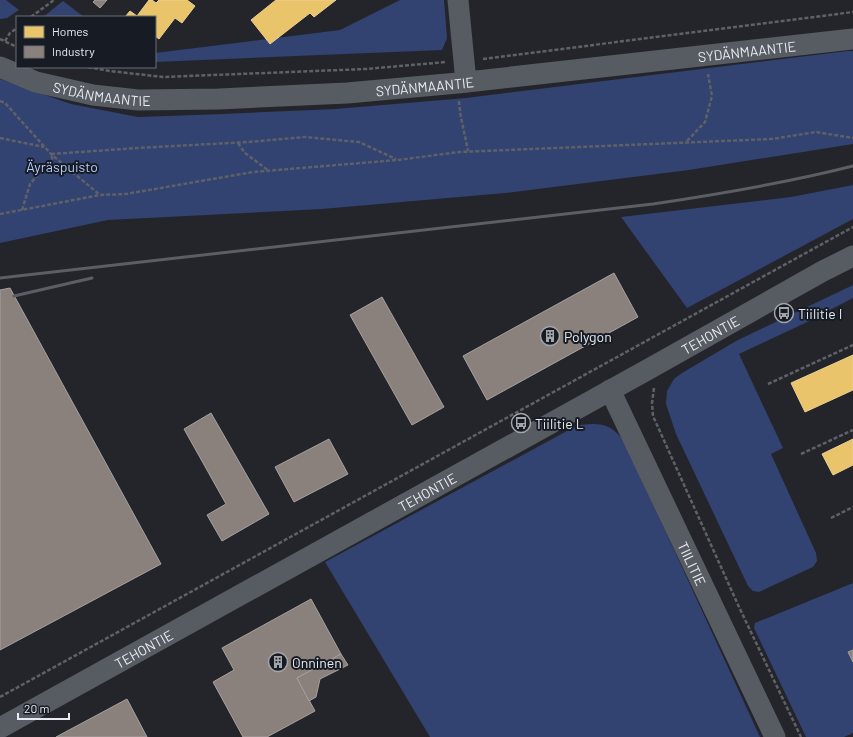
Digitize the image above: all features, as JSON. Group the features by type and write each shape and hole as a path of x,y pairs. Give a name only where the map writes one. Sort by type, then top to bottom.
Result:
{"street":[{"path":"458,0 462,82"},
{"name":"SYDÄNMAANTIE","path":"0,67 36,82 94,95 138,100 219,99 347,93 462,82 853,39"},
{"name":"TEHONTIE","path":"0,728 823,271 853,256"},
{"name":"TIILITIE","path":"610,390 775,737"}],"path":[{"path":"32,16 54,0"},
{"path":"477,60 853,12"},
{"path":"5,41 10,33 16,29"},
{"path":"0,39 16,46"},
{"path":"687,141 705,122 712,96 703,56"},
{"path":"92,68 110,72 163,77 366,70 450,62"},
{"path":"462,82 460,116 465,131 468,151"},
{"path":"0,101 5,104 44,147 100,195"},
{"path":"0,214 100,195 126,194 253,172 397,160 468,151 687,141 772,139 816,132 853,138"},
{"path":"52,154 238,143 305,137 359,142 397,160"},
{"path":"0,138 44,147"},
{"path":"238,143 245,153 269,171"},
{"path":"22,210 30,184 52,159 52,154"},
{"path":"0,697 853,227"},
{"path":"768,384 853,345"},
{"path":"656,383 652,403 653,416 739,607 801,737"},
{"path":"801,454 853,430"},
{"path":"831,518 853,508"}],"green space":[{"path":"0,0 6,0 19,10 7,18 0,19"},
{"path":"400,0 444,0 447,38 442,50 156,62 156,53 340,30"},
{"path":"63,1 83,16 44,16"},
{"name":"Äyräspuisto","path":"853,51 853,144 689,170 505,193 322,209 108,220 0,243 0,79 71,104 138,117 335,109 466,98"},
{"path":"853,185 853,219 687,308 621,217 791,197"},
{"path":"853,285 853,298 805,323 739,354 783,448 771,454 816,553 817,561 813,567 759,592 753,591 748,586 676,434 666,404 667,391 674,379 682,373 736,341"},
{"path":"592,424 607,426 617,433 624,441 760,737 430,737 325,562 578,425"},
{"path":"853,583 853,650 848,652 853,662 853,733 844,737 806,737 754,628 755,623"}],"building: Homes":[{"path":"149,0 156,3 159,0 187,0 195,6 182,23 175,18 159,39 156,37 156,16 137,16"},
{"path":"276,0 336,0 314,17 310,13 270,44 251,20"},
{"path":"130,11 137,16 126,16"},
{"path":"853,355 853,390 805,412 791,383"},
{"path":"853,439 853,465 833,475 822,454"}],"building: Industry":[{"path":"95,0 107,0 100,8 93,2"},
{"name":"Polygon","path":"614,273 638,317 487,400 463,356"},
{"path":"10,288 161,564 0,650 0,290"},
{"path":"382,297 444,407 412,425 350,315"},
{"path":"211,413 269,514 222,541 207,515 226,504 184,429"},
{"path":"329,439 348,474 294,502 275,467"},
{"name":"Onninen","path":"311,599 341,654 297,678 315,711 267,737 243,737 213,682 234,670 222,648"},
{"path":"853,650 853,662 848,652"},
{"path":"341,654 348,665 320,679 316,697 309,701 297,678"},
{"path":"127,699 147,737 56,737"}],"railway":[{"path":"0,278 653,204 753,188 853,166"},
{"path":"14,296 92,278"}],"place":[{"name":"Tiilitie I","path":"784,313"},
{"name":"Polygon","path":"550,336"},
{"name":"Tiilitie L","path":"521,423"},
{"name":"Onninen","path":"278,662"}]}
